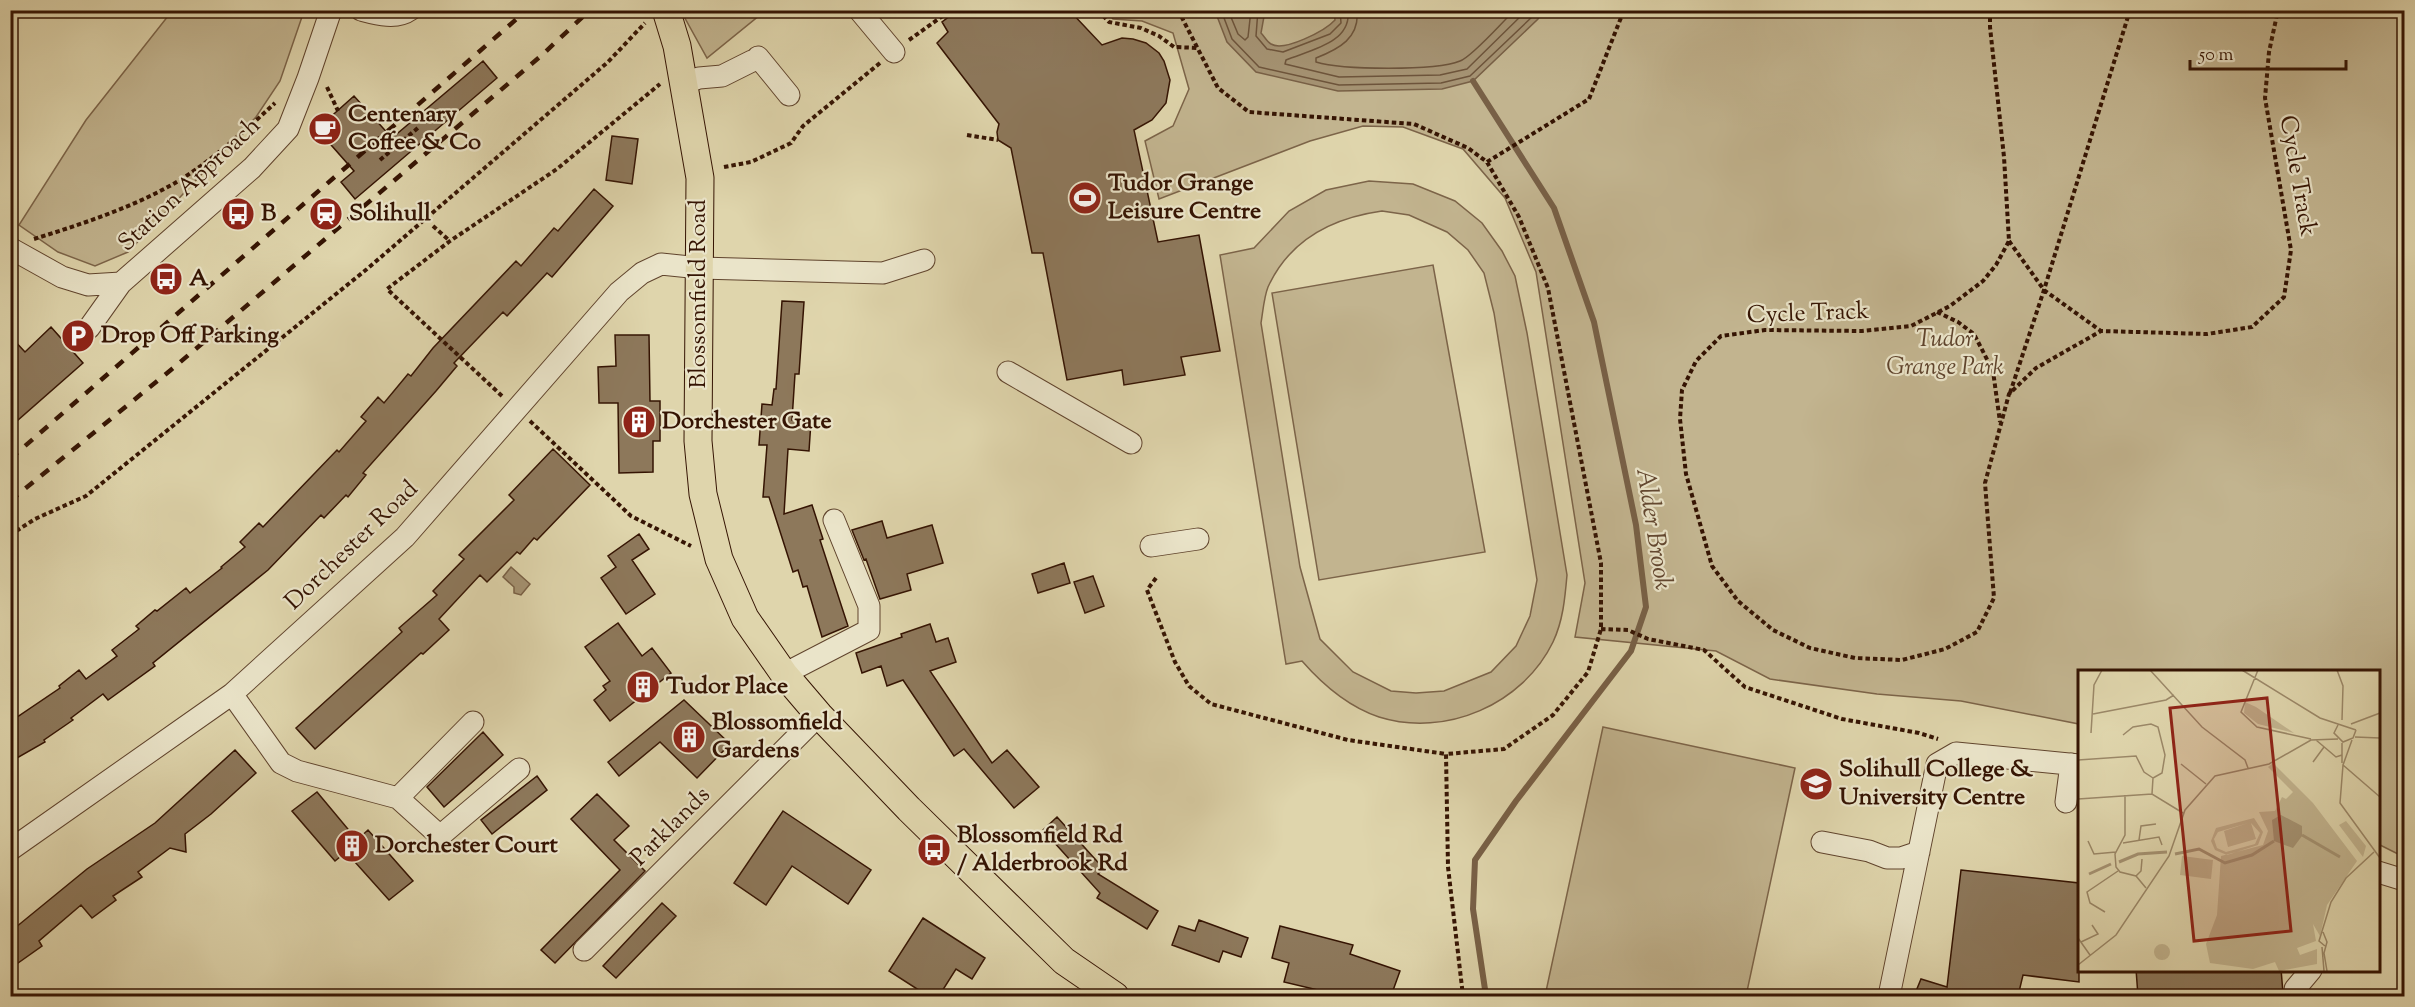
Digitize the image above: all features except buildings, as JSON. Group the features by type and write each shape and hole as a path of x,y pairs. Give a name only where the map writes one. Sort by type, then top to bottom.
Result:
{"main road":[{"name":"Blossomfield Road","path":"656,16 677,46 672,84 700,178 698,441 703,494 719,559 745,618 784,674 819,715 909,809 1064,961 1099,992"}],"street":[{"name":"Station Approach","path":"17,251 62,277 88,285 121,283 252,168 288,129 309,78 332,10"},
{"path":"361,10 385,16 404,15 410,10"},
{"path":"859,10 893,53"},
{"path":"672,84 722,76 755,59 789,95"},
{"name":"Dorchester Road","path":"10,850 232,694 405,537 619,292 642,273 662,264 700,268 883,273 924,261"},
{"path":"89,328 121,283"},
{"path":"1008,372 1131,443"},
{"path":"784,674 868,630 869,606 834,520"},
{"path":"1151,546 1198,539"},
{"path":"232,694 281,763 297,771 398,798 440,836 519,769"},
{"name":"Parklands","path":"584,950 819,715"},
{"path":"398,798 473,722"},
{"path":"1889,996 1937,764 1956,753 2075,765 2066,802"},
{"path":"1822,842 1887,858 1901,858 1919,852"},
{"path":"2379,872 2404,880"},
{"path":"2295,989 2309,971"}],"path":[{"path":"724,167 751,162 791,143 803,126 893,53 951,10"},
{"path":"1098,10 1109,22 1142,28 1159,36 1174,47 1198,48"},
{"path":"1156,578 1147,590 1175,663 1189,686 1211,704 1348,740 1446,754 1504,748 1553,715 1588,672 1601,629 1601,563 1548,288 1519,217 1487,162 1468,148 1414,124 1249,112 1218,88 1178,10"},
{"path":"1487,162 1589,99 1624,10"},
{"path":"1990,10 2004,157 2009,241 2044,290 2101,331 2036,368 2009,394"},
{"name":"Cycle Track","path":"2009,241 1996,265 1983,281 1950,306 1911,326 1862,331 1765,330 1721,336 1696,361 1682,390 1680,419 1686,474 1712,566 1737,602 1773,630 1810,648 1854,658 1902,660 1945,649 1977,632 1994,598 1985,483 2009,394 2044,290 2130,10"},
{"name":"Cycle Track","path":"2101,331 2206,333 2252,327 2284,297 2291,250 2265,98 2269,52 2278,10"},
{"path":"10,535 35,519 86,496 367,269 608,62 656,16"},
{"path":"672,84 557,169 450,241 387,289 631,516 719,559"},
{"path":"327,87 338,111"},
{"path":"17,251 95,220 175,183 238,137 275,103 280,95"},
{"path":"380,160 419,127"},
{"path":"967,135 998,140"},
{"path":"433,226 450,241"},
{"name":"Cycle Track","path":"1937,312 1958,322 1974,334 1993,371 2000,426"},
{"path":"1601,629 1628,630 1648,639 1704,650 1744,687 1842,719 1919,733 1946,742"},
{"path":"1446,754 1448,867 1463,996"}],"green space":[{"path":"172,11 304,11 280,81 256,117 128,252 95,266 58,252 19,225 86,120"},
{"path":"681,11 765,11 707,58"},
{"name":"Tudor Grange Park","path":"1107,11 2404,11 2404,857 2379,844 2379,670 2078,670 2078,724 1961,701 1877,694 1770,679 1716,651 1575,637 1585,583 1536,272 1505,198 1463,149 1403,127 1363,126 1310,141 1159,199 1145,141 1173,126 1189,89 1173,33 1142,21 1113,19"},
{"path":"1369,181 1413,184 1455,201 1482,223 1502,251 1515,276 1527,333 1567,575 1564,601 1553,642 1540,664 1523,683 1502,699 1480,711 1456,719 1430,723 1404,722 1379,717 1337,694 1302,661 1286,664 1220,255 1254,248 1289,211 1326,190","holes":["1382,211 1409,215 1447,232 1468,250 1484,273 1494,313 1537,580 1530,616 1516,646 1491,672 1444,691 1416,693 1391,691 1353,672 1320,639 1300,567 1261,323 1268,287 1277,270 1288,256 1314,234 1330,225 1364,214"]},
{"path":"1433,265 1485,552 1319,580 1272,293"},
{"path":"1603,727 1795,768 1746,996 1545,996"}],"water":[{"path":"1215,11 1265,11 1261,33 1270,43 1277,46 1294,43 1323,30 1335,20 1334,11 1542,11 1538,19 1473,81 1442,89 1338,91 1256,72 1227,42"},
{"path":"511,567 530,584 521,595 514,593 514,587 503,577"}],"waterway":[{"name":"Alder Brook","path":"1473,81 1554,208 1594,322 1636,525 1646,607 1631,651 1516,801 1475,860 1473,909 1486,996"}],"railway":[{"path":"10,459 527,10"},
{"path":"10,501 172,369 542,55 590,10"}],"place":[{"name":"Centenary Coffee & Co","path":"325,129"},
{"name":"Tudor Grange Leisure Centre","path":"1085,198"},
{"name":"B","path":"238,214"},
{"name":"Solihull","path":"326,214"},
{"name":"A","path":"166,279"},
{"name":"Drop Off Parking","path":"78,336"},
{"name":"Dorchester Gate","path":"639,422"},
{"name":"Tudor Place","path":"643,687"},
{"name":"Blossomfield Gardens","path":"689,737"},
{"name":"Solihull College & University Centre","path":"1816,784"},
{"name":"Dorchester Court","path":"352,846"},
{"name":"Blossomfield Rd / Alderbrook Rd","path":"934,850"}]}
